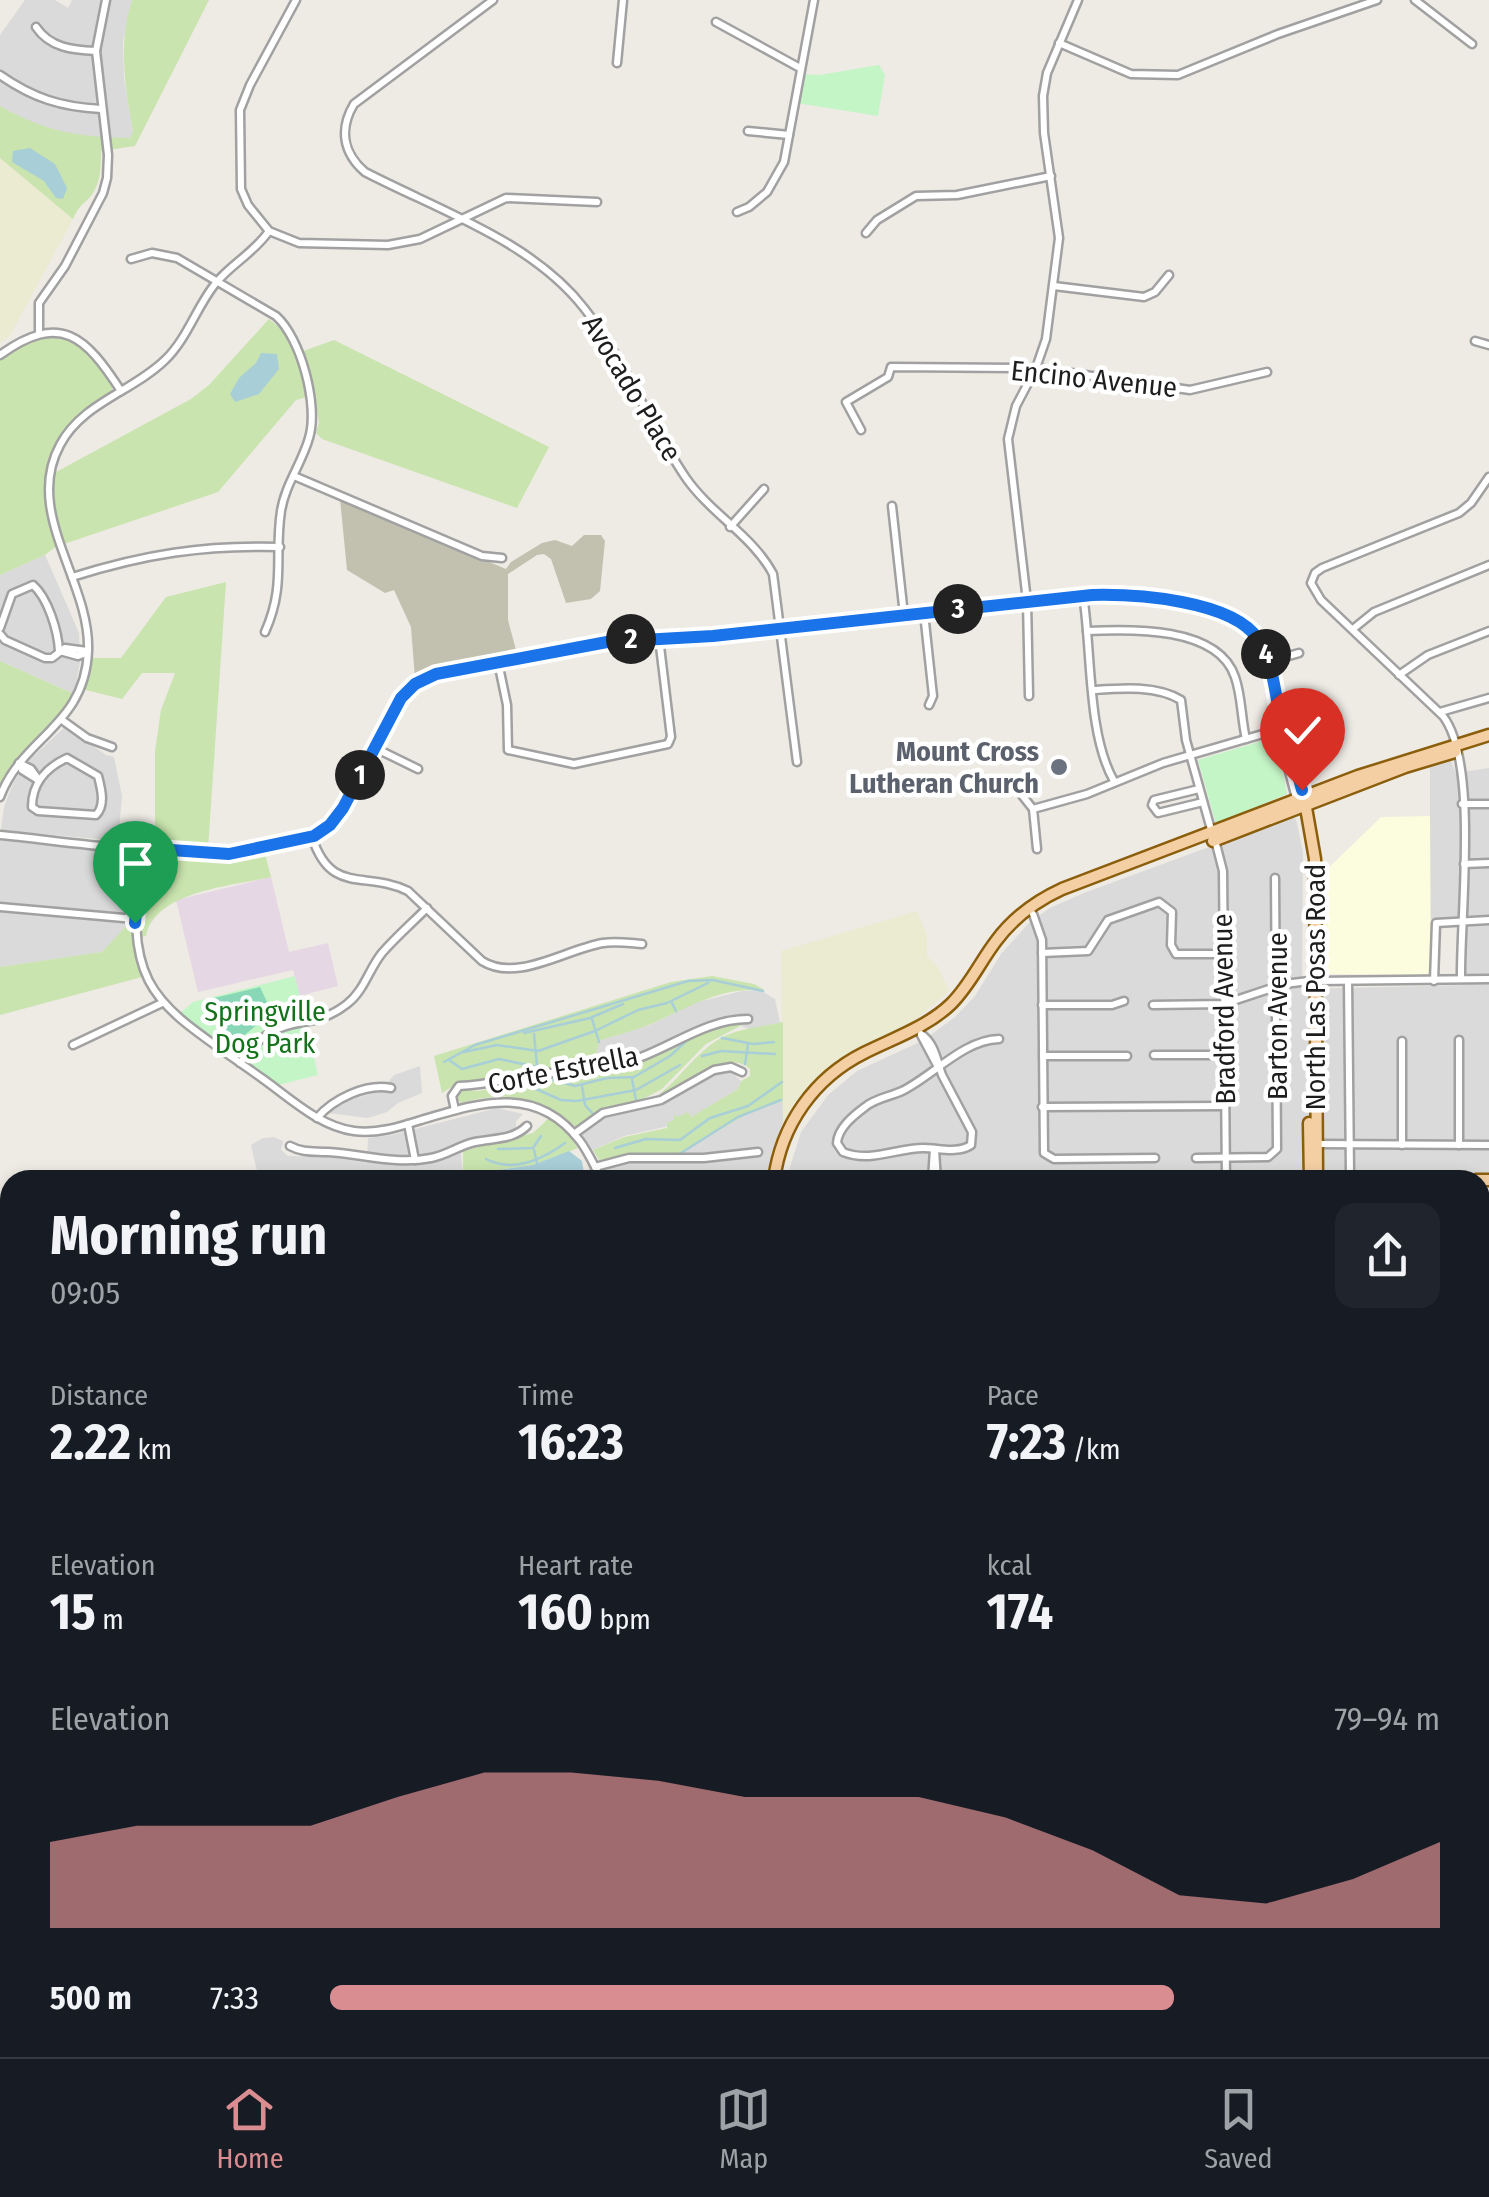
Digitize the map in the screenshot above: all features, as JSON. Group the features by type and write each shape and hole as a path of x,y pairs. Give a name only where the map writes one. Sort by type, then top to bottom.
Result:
{"main road":[{"path":"781,1170 792,1138 817,1098 854,1066 958,1006 1003,942 1031,911 1301,802 1489,738"},
{"name":"North Las Posas Road","path":"1301,802 1308,852 1313,1170"}],"street":[{"path":"39,334 39,303 65,266 102,193 108,167 96,52 106,0"},
{"path":"296,0 246,93 240,114 242,194 269,231 300,243 388,244 420,239 512,196 598,202"},
{"name":"Avocado Place","path":"494,0 359,98 344,128 348,152 365,172 546,269 582,305 688,481 761,556 773,574 797,762"},
{"path":"618,63 623,0"},
{"path":"737,212 755,203 772,185 784,162 814,0"},
{"path":"1029,696 1027,601 1008,439 1016,406 1046,339 1059,238 1043,103 1047,72 1078,0"},
{"path":"1059,43 1131,74 1178,75 1278,34 1377,0"},
{"path":"1415,0 1472,44"},
{"path":"716,22 726,31 801,68"},
{"path":"36,28 62,47 96,52"},
{"path":"0,75 24,92 55,105 101,109"},
{"path":"748,131 789,135"},
{"path":"866,233 876,220 916,196 956,195 1051,176"},
{"path":"0,797 18,763 62,720 80,690 88,652 86,624 50,506 51,467 60,444 74,425 172,353 216,282 250,254 269,231"},
{"path":"131,258 144,253 164,254 276,316 295,340 312,419 310,436 282,506 278,596 265,632"},
{"path":"1054,286 1144,297 1155,292 1170,275"},
{"path":"0,355 39,334 63,334 86,344 121,391"},
{"path":"1475,341 1489,344"},
{"name":"Encino Avenue","path":"861,430 846,402 888,377 891,367 1036,368 1173,389 1213,386 1267,372"},
{"path":"294,476 484,557 502,558"},
{"path":"1461,978 1462,804 1457,748 1450,725 1313,592 1311,579 1322,568 1459,514 1472,503 1489,477"},
{"path":"730,527 764,489"},
{"path":"892,506 904,615"},
{"path":"72,577 164,552 213,546 280,547"},
{"path":"1353,630 1374,612 1489,566"},
{"path":"59,651 56,630 35,586 12,594 0,631 5,640 45,658 78,648 88,652"},
{"path":"1083,596 1102,754 1114,781"},
{"path":"0,835 229,854 312,837 338,815 398,703 415,684 436,674 607,642 781,629 1083,596 1144,597 1228,614 1251,630 1268,662 1282,728 1279,734 1301,802"},
{"path":"924,613 933,696 929,705"},
{"path":"1088,631 1144,631 1203,642 1215,649 1235,677 1246,738"},
{"path":"1399,675 1419,660 1489,632"},
{"path":"498,662 507,705 509,750 574,764 669,742 659,638"},
{"path":"1268,662 1298,654"},
{"name":"Bradford Avenue","path":"1094,690 1131,688 1178,698 1183,704 1190,755 1223,870 1226,1170"},
{"path":"1439,713 1489,698"},
{"path":"62,720 87,738 112,747"},
{"path":"1033,809 1282,728"},
{"path":"376,748 418,769"},
{"path":"62,759 73,760 98,776 100,813 93,816 35,810 31,802 38,780 62,759"},
{"path":"18,763 38,780"},
{"path":"1010,780 1033,809 1037,849"},
{"path":"1199,789 1154,800 1152,806 1158,813 1202,802"},
{"path":"1462,804 1489,804"},
{"path":"312,837 319,857 332,872 398,887 478,957 500,969 516,968 601,943 642,944"},
{"path":"142,848 135,919 142,966 162,1003 184,1024 317,1118 338,1128 361,1132 490,1102 523,1104 546,1112 574,1134 594,1170"},
{"path":"1464,864 1489,863"},
{"name":"Barton Avenue","path":"1226,1158 1268,1157 1276,1153 1276,878"},
{"path":"1042,953 1088,951 1108,920 1156,902 1168,905 1172,912 1170,952 1224,954"},
{"path":"0,907 135,919"},
{"path":"240,1063 254,1043 271,1030 330,1014 351,1001 384,951 426,908"},
{"path":"1031,911 1041,934 1042,953 1042,1148 1051,1158 1155,1158"},
{"path":"1434,980 1436,923 1489,920"},
{"path":"1153,1005 1224,1004 1276,986 1312,981 1489,978"},
{"path":"1348,982 1350,1170"},
{"path":"1042,1006 1112,1005 1124,1001"},
{"path":"73,1045 162,1003"},
{"name":"Corte Estrella","path":"455,1110 452,1094 461,1086 478,1087 618,1064 693,1032 748,1019"},
{"path":"919,1031 932,1048 939,1068 974,1138 966,1149 851,1155 839,1148 839,1132 865,1107 905,1090 939,1068 978,1044 999,1039"},
{"path":"1459,1040 1459,1145"},
{"path":"1402,1041 1402,1145"},
{"path":"1154,1055 1224,1054"},
{"path":"1042,1056 1127,1056"},
{"path":"574,1134 603,1113 661,1100 714,1070 731,1066 742,1072"},
{"path":"317,1118 341,1098 382,1086 391,1088"},
{"path":"1042,1107 1225,1106"},
{"path":"408,1124 415,1160"},
{"path":"290,1146 303,1152 415,1160 439,1156 474,1142 503,1138 527,1126"},
{"path":"1312,1144 1489,1145"},
{"path":"934,1148 935,1170"},
{"path":"606,1170 629,1158 704,1158 758,1152"},
{"path":"1196,1158 1226,1158"}],"shaded area":[{"path":"25,0 55,0 68,8 72,0 132,0 123,42 131,139 57,132 30,124 0,106 0,35"},
{"path":"0,158 73,219 10,335 0,343"},
{"path":"340,499 506,569 542,543 555,540 572,546 584,535 601,535 605,541 600,591 591,599 566,603 551,559 537,555 508,574 508,620 517,654 435,670 415,679 411,627 394,590 385,593 347,570"},
{"path":"45,555 79,633 80,662 74,694 0,661 0,575"},
{"path":"65,727 114,757 122,796 118,841 1,830 14,781 26,763"},
{"path":"1450,759 1456,773 1489,768 1489,1170 789,1170 801,1132 828,1095 857,1071 924,1040 955,1017 1030,922 1084,893 1290,817 1296,819 1303,853 1302,989 1466,985 1465,920 1430,919 1430,765"},
{"path":"1430,816 1431,975 1322,974 1321,875 1381,817"},
{"path":"0,838 137,850 129,923 103,952 0,967"},
{"path":"271,877 289,952 328,943 338,986 299,996 293,970 198,992 176,900"},
{"path":"917,911 927,936 927,956 938,967 949,991 910,1024 825,1071 799,1097 783,1122 781,951"},
{"path":"760,990 775,999 780,1023 749,1029 736,1024 708,1030 638,1062 594,1072 598,1041 650,1025 694,1003"},
{"path":"420,1066 422,1093 387,1112 368,1118 328,1113 342,1102 381,1091 394,1075"},
{"path":"731,1071 741,1081 738,1089 682,1123 624,1136 593,1150 582,1134 610,1115 655,1107 716,1074"},
{"path":"783,1101 783,1122 768,1170 606,1170 603,1161 634,1154 680,1154 745,1115"},
{"path":"497,1108 523,1114 516,1121 516,1129 460,1142 462,1170 257,1170 251,1145 274,1137 283,1141 281,1150 288,1156 367,1163 368,1138"}],"green space":[{"path":"132,0 209,0 135,146 101,151 96,188 73,219 0,158 0,106 32,122 63,131 130,138 133,131 124,49"},
{"path":"879,65 885,75 878,116 797,103 802,74"},
{"path":"269,319 283,331 295,354 334,340 549,447 517,508 322,439 316,433 319,422 314,395 296,400 218,492 55,547 0,575 0,360 35,341 63,339 88,354 112,385 112,392 77,417 59,438 45,478 191,399 209,385"},
{"path":"226,582 208,849 155,844 155,751 161,710 175,673 142,673 122,699 86,690 73,696 50,729 15,762 0,787 0,661 74,694 85,687 91,658 121,658 166,597"},
{"path":"1272,738 1287,794 1216,824 1198,760"},
{"path":"146,851 226,860 265,854 271,877 198,893 164,909 152,921 146,936 132,939 142,977 0,1015 0,967 102,952 129,923 139,922"},
{"name":"Springville Dog Park","path":"295,976 318,1075 278,1085 179,1014 193,1002"},
{"path":"712,976 754,984 763,991 719,995 599,1041 594,1063 478,1083 459,1082 442,1093 434,1056 671,982"},
{"path":"260,987 267,1002 256,1009 259,1023 241,1038 219,1033 206,1000"},
{"path":"783,1022 783,1101 745,1115 680,1154 634,1154 599,1160 593,1150 624,1137 667,1128 674,1114 678,1117 688,1112 691,1117 738,1089 741,1081 750,1076 750,1069 728,1062 656,1097 721,1038"},
{"path":"742,1025 706,1044 662,1089 639,1101 601,1110 576,1127 550,1109 522,1099 492,1097 461,1103 456,1097 462,1090 479,1091 618,1068 695,1035"},
{"path":"549,1118 567,1132 578,1148 533,1165 463,1170 463,1151 533,1133"}],"water":[{"path":"30,148 55,164 67,188 63,199 56,198 44,181 12,162 13,151"},
{"path":"261,353 277,354 279,369 259,394 235,402 230,394"},
{"path":"569,1151 582,1161 583,1170 498,1170 533,1165"}],"waterway":[{"path":"444,1062 475,1045 688,981 713,980 763,991"},
{"path":"464,1052 497,1045 538,1051 595,1031 638,1010 667,1003 708,983"},
{"path":"672,1003 676,1011"},
{"path":"524,1033 590,1018 623,1004"},
{"path":"592,1019 599,1042"},
{"path":"534,1034 537,1066"},
{"path":"546,1078 575,1086 607,1078 634,1077 670,1056 693,1035"},
{"path":"722,1038 753,1044 774,1042"},
{"path":"745,1064 748,1045"},
{"path":"702,1056 721,1051 775,1054"},
{"path":"449,1060 462,1069 499,1059 537,1067"},
{"path":"527,1085 561,1100 577,1101 636,1090 680,1065"},
{"path":"632,1079 636,1100"},
{"path":"615,1148 646,1139 680,1140 710,1118 748,1106 782,1082"},
{"path":"582,1086 585,1105 593,1114"},
{"path":"681,1153 738,1117 781,1100"},
{"path":"498,1149 533,1148 541,1136"},
{"path":"486,1159 507,1165 527,1162 565,1143"},
{"path":"534,1150 537,1163"}],"place":[{"name":"Mount Cross Lutheran Church","path":"1059,767"}],"route":[{"path":"135,923 142,848 240,854 306,839 322,831 343,808 398,703 420,681 436,674 553,650 639,638 713,636 1092,595 1144,597 1217,611 1246,626 1264,650 1282,728 1302,790"}]}
